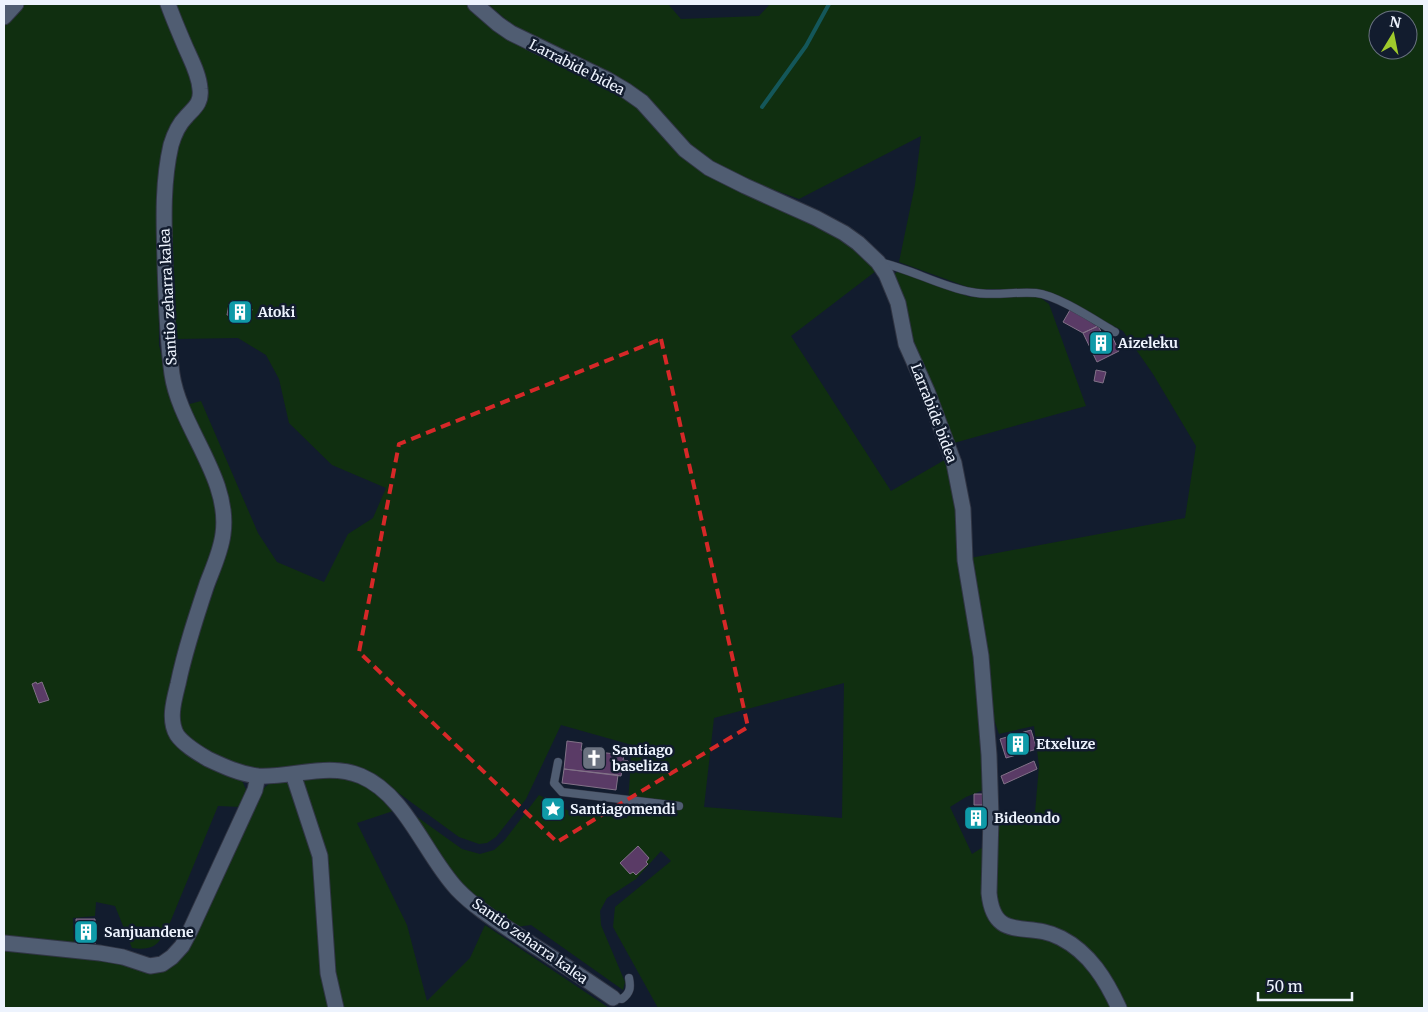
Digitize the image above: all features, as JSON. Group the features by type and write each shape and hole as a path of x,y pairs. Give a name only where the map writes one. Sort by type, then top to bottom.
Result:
{"street":[{"path":"4,17 16,4"},
{"name":"Santio zeharra kalea","path":"168,4 199,79 200,98 196,108 185,118 177,130 172,144 165,186 167,336 173,379 180,404 217,484 223,513 223,533 185,651 173,706 172,719 175,732 182,741 200,754 221,765 244,773 258,776 293,774 317,770 341,771 359,774 379,785 400,807 431,855 458,890 497,921 613,998"},
{"name":"Larrabide bidea","path":"475,4 511,33 625,90 646,107 685,150 709,168 844,233 878,262 886,274 898,304 906,344 954,463 963,509 965,560 981,656 989,755 991,816 990,905 996,919 1007,927 1050,932 1063,938 1079,950 1094,964 1108,984 1119,1008"},
{"path":"293,774 320,856 328,973 336,1008"},
{"path":"4,943 100,953 123,957 150,966 162,964 182,946 190,931 255,790 258,776"}],"lane":[{"path":"878,262 896,266 940,284 972,293 1038,293 1068,305 1115,332"},
{"path":"558,762 554,783 562,792 679,806"},
{"path":"613,998 622,999 628,995 630,987 629,978"}],"highlighted area":[{"path":"661,339 748,727 557,842 359,652 399,444"}],"green space":[{"path":"21,4 163,4 194,80 195,94 191,105 165,145 158,186 159,345 171,397 186,405 201,401 258,533 277,562 324,582 348,534 373,518 386,488 332,465 289,423 279,379 266,355 238,338 176,339 172,314 169,211 176,151 184,131 207,101 205,82 175,4 471,4 484,14 501,33 622,92 641,106 671,141 690,159 712,174 788,209 861,251 876,271 791,336 891,491 948,458 955,486 962,560 978,665 988,788 966,797 950,807 972,854 988,844 986,906 989,917 998,907 995,882 999,819 1035,812 1039,766 1034,726 999,734 991,711 988,676 970,558 1185,518 1196,446 1153,374 1123,331 1054,294 1037,289 973,289 899,262 915,185 921,136 799,199 736,176 690,146 643,93 517,29 488,4 668,4 681,19 759,16 770,4 1424,4 1424,1008 658,1008 613,927 615,907 671,861 661,851 636,879 607,898 600,911 601,925 625,982 623,990 531,925 516,927 492,912 463,888 406,809 462,849 480,854 494,850 504,841 539,795 569,811 627,818 632,745 561,725 526,799 496,837 487,843 479,844 459,837 382,781 362,772 344,767 315,767 268,772 244,770 223,762 200,749 187,738 179,728 176,716 192,651 218,579 210,567 183,648 169,713 173,732 179,743 209,763 241,778 247,792 241,807 218,806 169,925 155,945 140,949 132,948 115,906 96,902 95,916 73,918 74,946 4,940 4,23","holes":["844,683 842,818 704,807 714,718"]},
{"path":"899,271 970,297 1038,296 1049,304 1086,406 954,443 912,344 892,275"},
{"path":"331,776 358,779 376,790 393,811 357,823 407,925 427,1001 470,958 485,925 609,1008 4,1008 4,948 161,969 263,789 271,782"}],"building":[{"name":"Atoki","path":"229,304 252,309 250,319 227,315"},
{"path":"1070,310 1098,326 1083,333 1063,322"},
{"name":"Aizeleku","path":"1098,326 1103,335 1110,332 1119,351 1097,362 1083,333"},
{"path":"1096,370 1106,372 1103,383 1094,381"},
{"path":"36,682 37,684 42,682 49,700 39,703 32,684"},
{"name":"Etxeluze","path":"1031,730 1037,749 1006,758 1000,739"},
{"name":"Santiago baseliza","path":"567,741 582,743 581,750 624,755 623,760 628,761 627,771 622,771 621,776 564,769"},
{"path":"1034,761 1037,769 1004,784 1001,776"},
{"path":"564,769 618,775 616,790 562,783"},
{"path":"974,794 986,794 986,805 974,805"},
{"name":"Bideondo","path":"966,811 986,811 986,826 966,825"},
{"path":"638,846 649,858 646,862 648,864 636,875 633,872 630,874 620,863"},
{"name":"Sanjuandene","path":"76,919 95,919 95,944 77,945"}],"waterway":[{"path":"762,107 806,46 829,4"}],"place":[{"name":"Atoki","path":"240,312"},
{"name":"Aizeleku","path":"1101,343"},
{"name":"Etxeluze","path":"1018,744"},
{"name":"Santiago baseliza","path":"594,758"},
{"name":"Santiagomendi","path":"553,809"},
{"name":"Bideondo","path":"976,818"},
{"name":"Sanjuandene","path":"86,932"}]}
